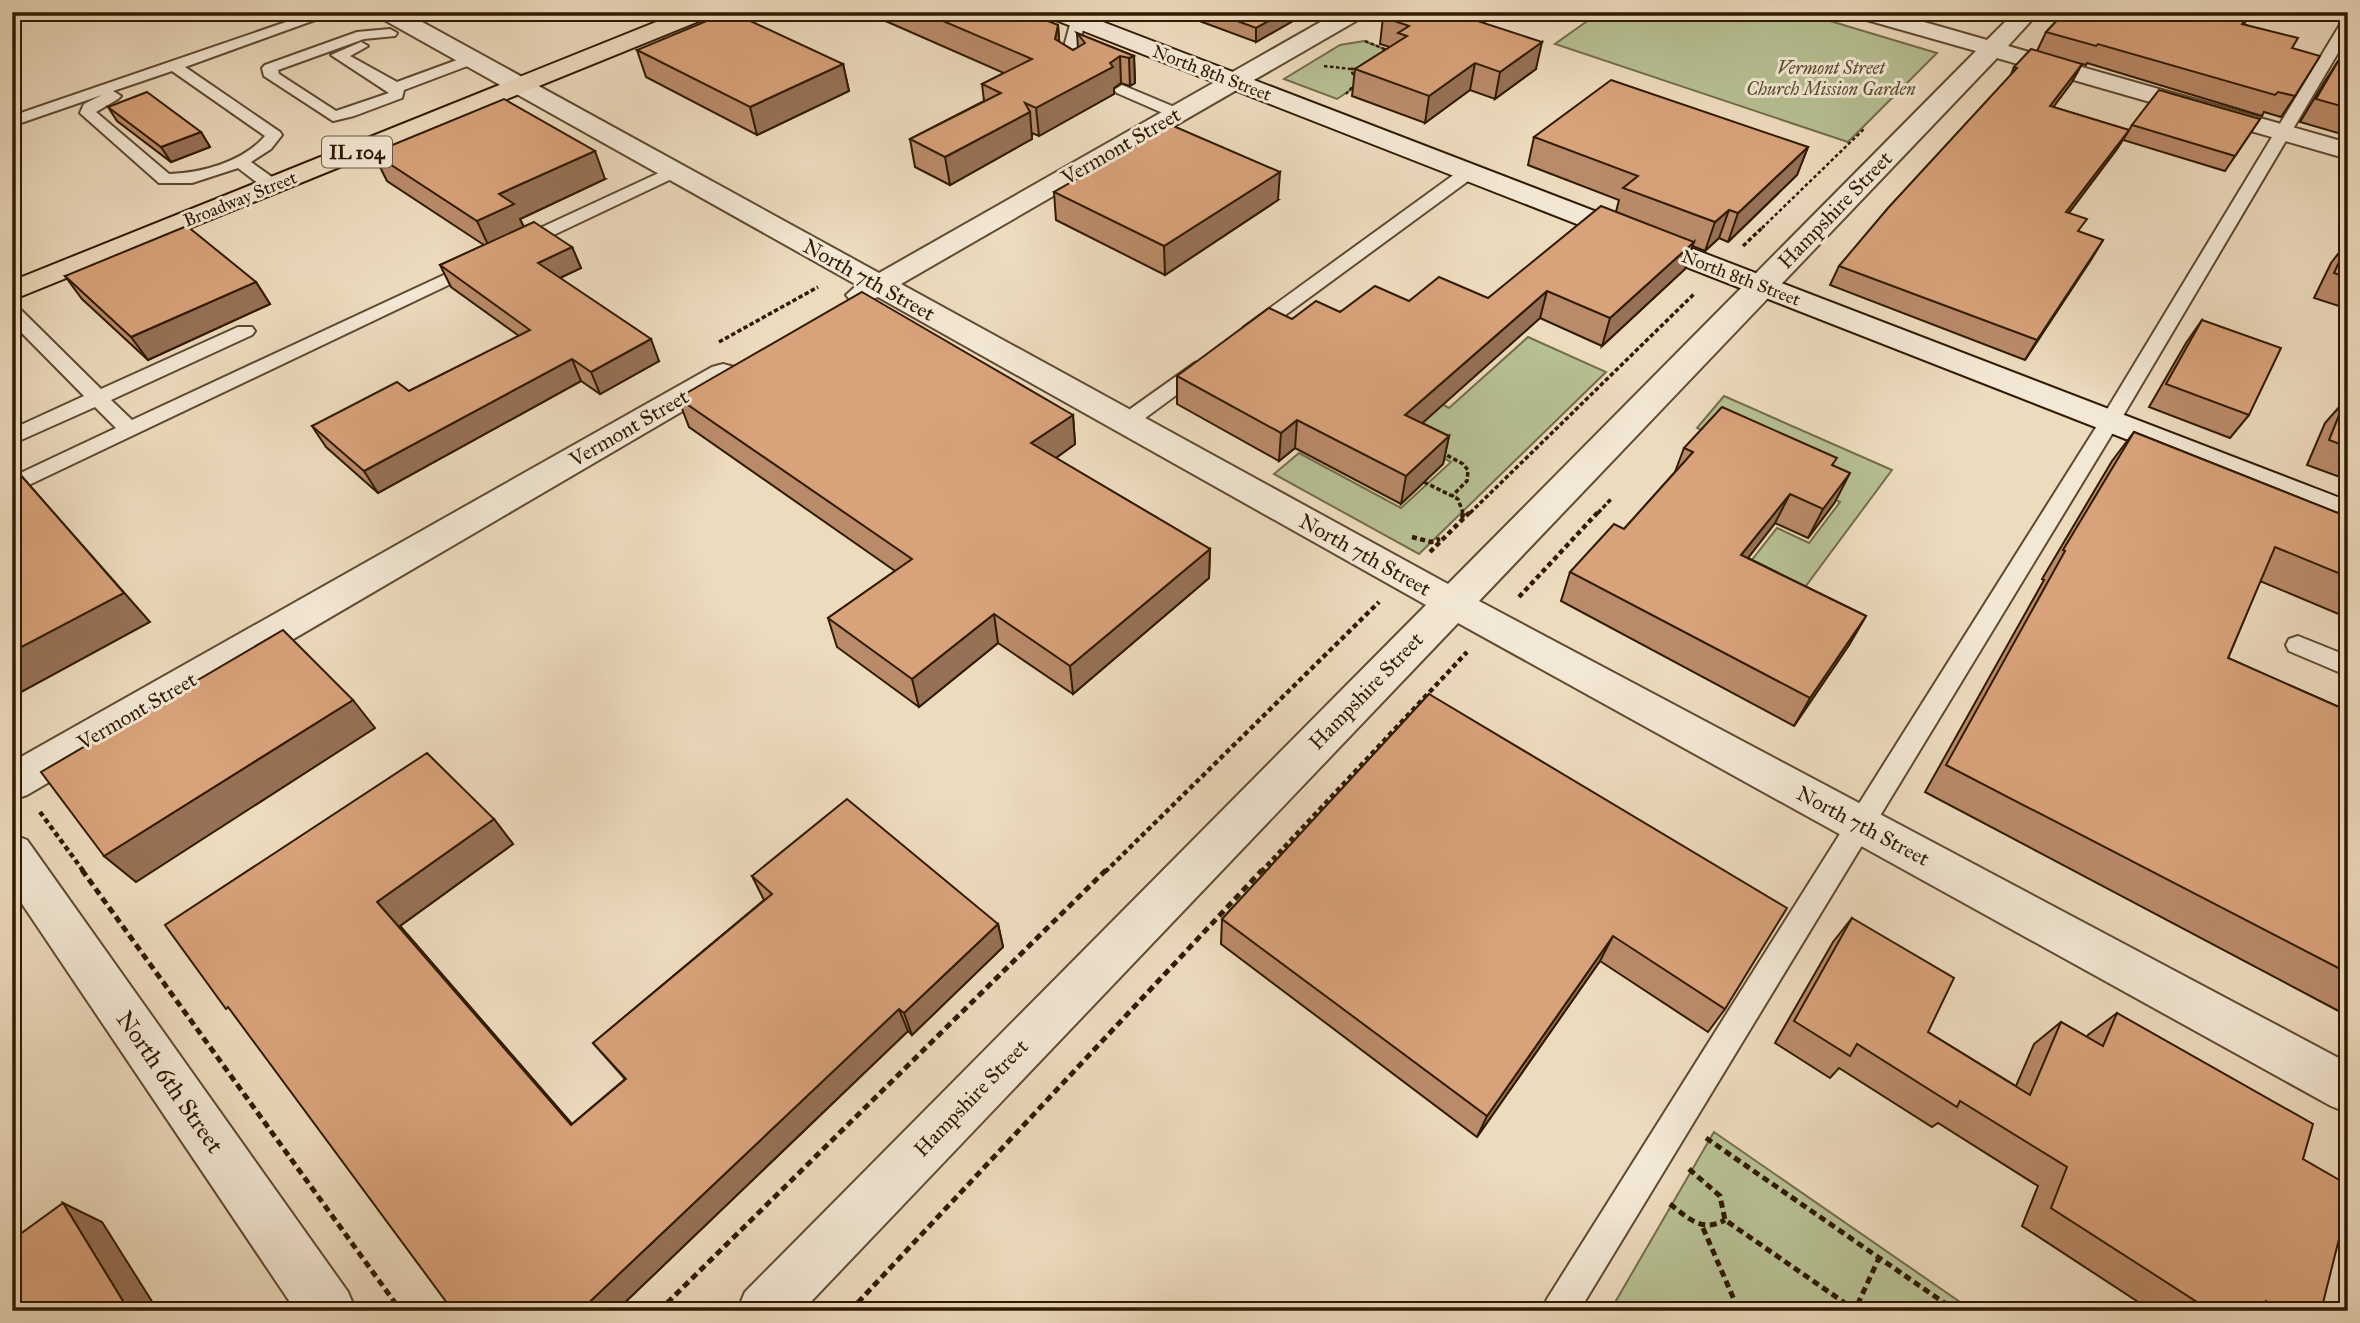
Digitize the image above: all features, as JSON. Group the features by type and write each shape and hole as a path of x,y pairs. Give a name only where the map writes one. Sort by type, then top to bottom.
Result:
{"main road":[{"name":"Broadway Street","path":"12,291 521,85 688,14"}],"street":[{"path":"1864,12 2348,151"},
{"name":"Hampshire Street","path":"764,1311 2028,12"},
{"name":"North 8th Street","path":"1067,17 2348,514"},
{"name":"North 7th Street","path":"396,23 521,85 1452,603 2348,1089"},
{"name":"Vermont Street","path":"830,313 1235,82 1357,27"},
{"name":"Vermont Street","path":"12,783 745,361"},
{"name":"North 6th Street","path":"12,853 329,1311"}],"lane":[{"path":"178,69 274,135 265,146 240,162 191,178 165,179 88,113 90,107 178,69 330,12"},
{"path":"1067,17 1067,65 1076,69"},
{"path":"396,23 338,55 396,88"},
{"path":"396,23 270,68 272,76 333,116 397,95 396,88"},
{"path":"1559,1311 1858,823 2110,421 2348,23"},
{"path":"396,88 473,59"},
{"path":"12,121 178,69"},
{"path":"1122,90 1178,114"},
{"path":"240,162 273,186"},
{"path":"12,485 676,170"},
{"path":"1235,342 1469,172"},
{"path":"12,312 130,430"},
{"path":"12,437 245,331"},
{"path":"12,344 34,335"},
{"path":"1126,422 1213,359"},
{"path":"2298,645 2348,667"}],"path":[{"path":"1357,27 1394,56"},
{"path":"1350,69 1368,67"},
{"path":"1356,83 1362,84"},
{"path":"1432,447 1463,464 1468,470 1467,481 1452,496"},
{"path":"659,1311 1462,518 1464,510 1452,496 1424,482"},
{"path":"850,1311 1617,493"},
{"path":"1400,530 1431,542 1450,531"},
{"path":"38,808 401,1311"},
{"path":"1678,1119 1956,1311"},
{"path":"1659,1148 1719,1191 1727,1206 1725,1220 1716,1227 1703,1228"},
{"path":"1639,1181 1703,1228 1739,1311"},
{"path":"1725,1220 1856,1310 1879,1258"}],"green space":[{"name":"Vermont Street Church Mission Garden","path":"1600,12 1800,12 1937,53 1848,142 1555,44"},
{"path":"1364,41 1387,50 1355,87 1337,99 1284,79 1340,45"},
{"path":"1528,337 1606,372 1419,554 1274,474 1299,453 1401,508 1451,462 1400,435 1438,402 1449,408"},
{"path":"1724,396 1892,470 1788,610 1733,584 1777,528 1809,543 1840,502 1824,494 1829,487 1697,428"},
{"path":"1714,1132 1973,1311 1610,1311"}],"building":[{"path":"728,12 843,64 750,107 637,50"},
{"path":"922,12 1025,12 1058,25 1055,39 1073,50 1085,43 1077,33 1134,56 1120,56 1110,63 1113,67 1036,108 1025,103 1030,112 945,157 910,139 1001,93 982,84 1032,59"},
{"path":"1213,12 1285,12 1256,28"},
{"path":"1392,12 1464,12 1459,15 1542,42 1500,72 1475,63 1429,96 1355,69 1407,36 1398,33 1409,26 1383,17"},
{"path":"2065,12 2250,12 2242,24 2298,38 2292,48 2320,56 2295,96 2278,92 2275,95 2098,44 2096,46 2046,32"},
{"path":"2031,49 2082,64 2050,106 2129,130 2066,212 2087,219 2078,231 2103,240 2037,340 1839,266 1888,208 2017,68 2014,67"},
{"path":"2340,58 2348,60 2348,108 2316,99"},
{"path":"1611,80 1808,147 1738,213 1729,210 1715,222 1623,188 1638,176 1534,137"},
{"path":"2159,90 2260,119 2235,156 2132,125"},
{"path":"147,92 201,132 161,147 108,107"},
{"path":"504,99 595,151 499,194 514,204 477,221 373,153"},
{"path":"1171,125 1280,172 1164,246 1054,192"},
{"path":"1601,206 1694,242 1610,318 1547,291 1405,415 1449,436 1406,476 1297,420 1281,433 1177,376 1269,308 1292,319 1316,301 1340,312 1375,286 1409,301 1439,277 1488,298"},
{"path":"534,222 572,247 538,263 651,339 591,372 572,359 364,471 312,426 397,382 409,391 530,330 440,265"},
{"path":"187,226 256,282 131,337 65,276"},
{"path":"2348,243 2348,278 2334,273"},
{"path":"862,292 1073,415 1031,443 1210,549 1070,666 994,614 912,679 828,618 912,559 678,398"},
{"path":"2202,320 2281,348 2249,415 2166,384"},
{"path":"2348,397 2348,447 2329,440"},
{"path":"1722,407 1837,458 1832,465 1850,473 1823,509 1790,494 1741,555 1866,616 1810,698 1570,572 1614,524 1624,529 1693,452 1684,448"},
{"path":"2134,432 2348,517 2348,577 2275,547 2228,658 2348,711 2348,973 1946,765 2065,551 2063,550"},
{"path":"17,471 124,593 12,652 12,474"},
{"path":"283,630 353,700 104,856 41,772"},
{"path":"1429,694 1787,908 1725,1009 1613,936 1487,1116 1222,919"},
{"path":"427,753 494,819 377,902 571,1125 626,1079 593,1043 772,894 752,876 847,799 998,924 904,1013 899,1009 580,1311 453,1311 165,925"},
{"path":"1852,918 1954,978 1928,1032 2030,1095 2061,1022 2103,1046 2117,1013 2313,1124 2303,1159 2348,1185 2348,1203 2321,1311 2282,1311 2266,1301 2263,1311 2211,1311 2051,1208 2067,1167 1960,1101 1957,1107 1857,1044 1850,1056 1794,1021"},
{"path":"63,1203 129,1311 12,1311 12,1240"}]}
